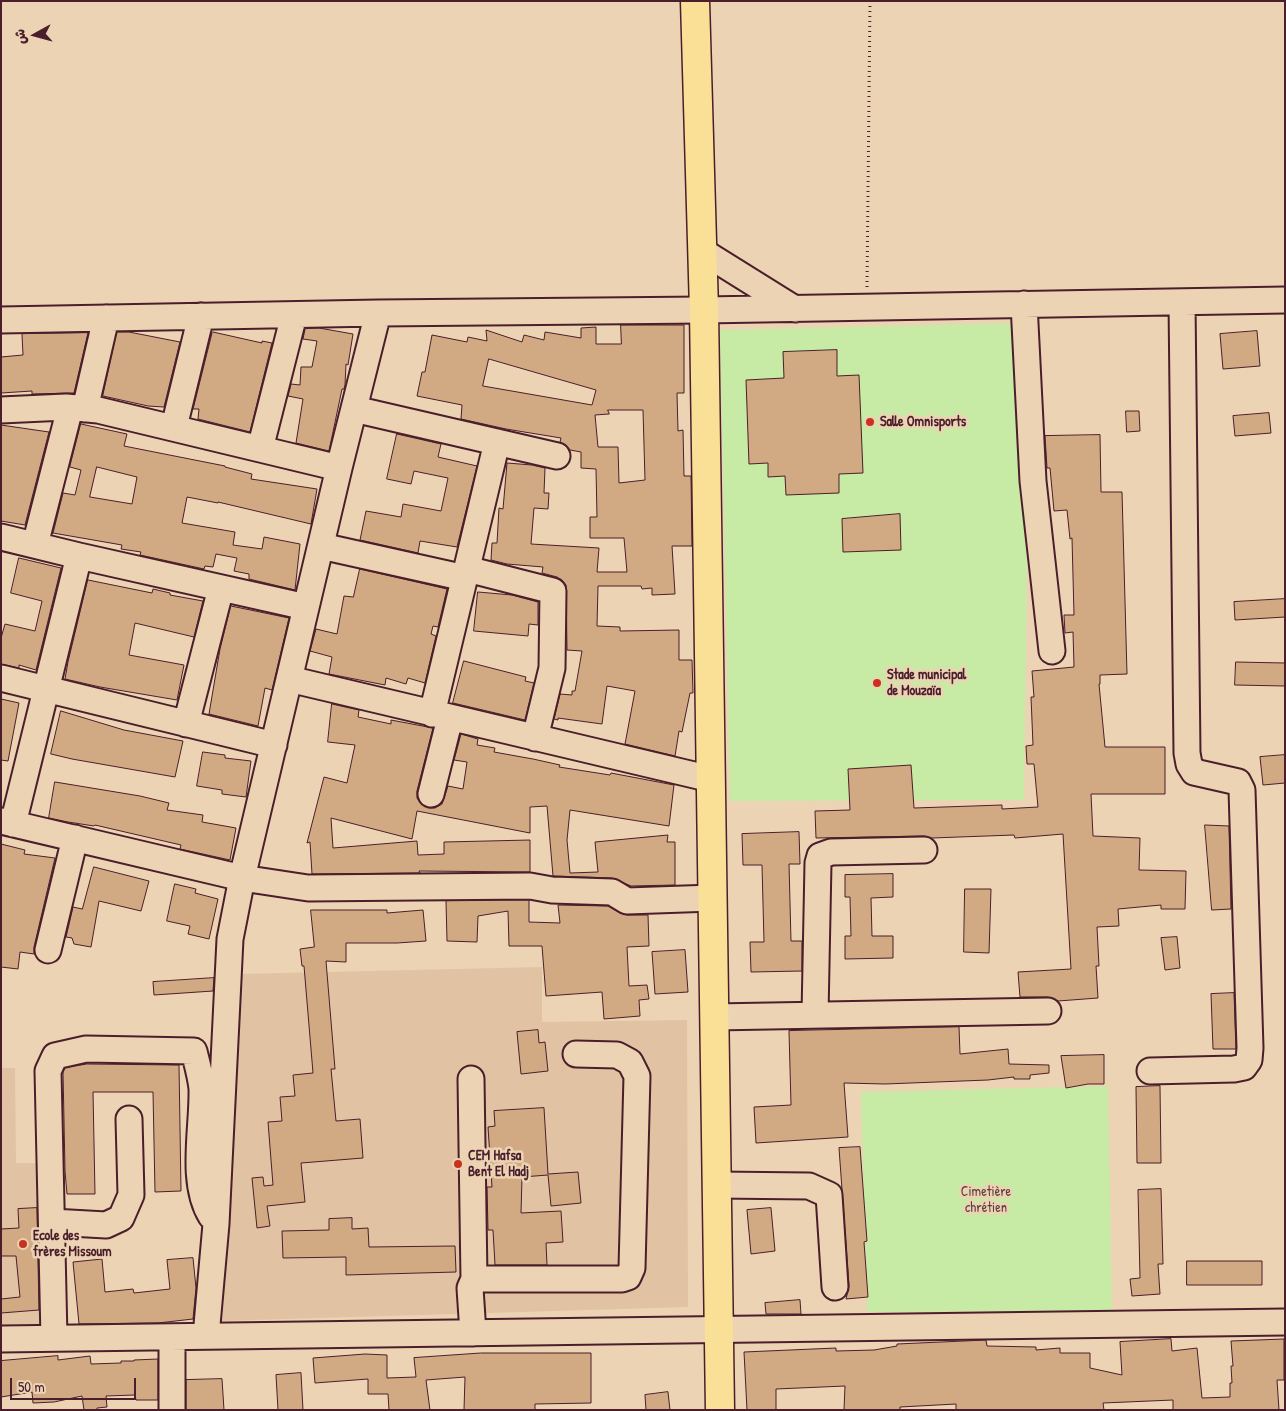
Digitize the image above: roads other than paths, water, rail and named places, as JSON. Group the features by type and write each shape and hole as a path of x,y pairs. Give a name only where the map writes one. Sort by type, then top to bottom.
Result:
{"main road":[{"path":"695,1 704,310 720,1410"}],"street":[{"path":"702,251 795,309"},
{"path":"1,320 1285,300"},
{"path":"1150,1071 1234,1069 1244,1067 1249,1060 1250,1048 1242,790 1238,782 1194,772 1189,764 1187,752 1182,302"},
{"path":"1024,304 1033,481 1052,651"},
{"path":"206,1336 216,1224 230,939 242,878 320,546 378,313"},
{"path":"260,449 294,315"},
{"path":"174,428 201,316"},
{"path":"35,545 106,318"},
{"path":"1,410 78,408 98,410 339,468"},
{"path":"354,409 557,456"},
{"path":"431,794 441,716 466,573 497,442"},
{"path":"1,536 79,556 306,607"},
{"path":"320,546 554,591 552,668 535,738"},
{"path":"79,556 46,689 7,822 242,878 308,888 530,886 552,890 612,892 627,901 713,898"},
{"path":"186,724 221,588"},
{"path":"1,678 274,745"},
{"path":"289,679 711,779"},
{"path":"48,950 75,838"},
{"path":"815,1015 818,863 820,856 831,852 924,850"},
{"path":"714,1017 1048,1011"},
{"path":"54,1338 48,1071 55,1056 86,1049 194,1051 202,1088 199,1176 205,1207 216,1224"},
{"path":"474,1279 622,1280 628,1277 632,1268 633,1254 637,1076 630,1062 617,1055 576,1054"},
{"path":"471,1079 474,1279 470,1288 473,1333"},
{"path":"52,1222 106,1225 120,1218 131,1195 129,1119"},
{"path":"717,1185 809,1186 829,1195 835,1286"},
{"path":"1,1339 1285,1322"},
{"path":"172,1337 172,1410"}],"place":[{"name":"Salle Omnisports","path":"870,422"},
{"name":"Stade municipal de Mouzaïa","path":"877,683"},
{"name":"CEM Hafsa Bent El Hadj","path":"458,1164"},
{"name":"Ecole des frères Missoum","path":"23,1244"}],"park label":[{"name":"Cimetière chrétien","path":"986,1200"}]}
